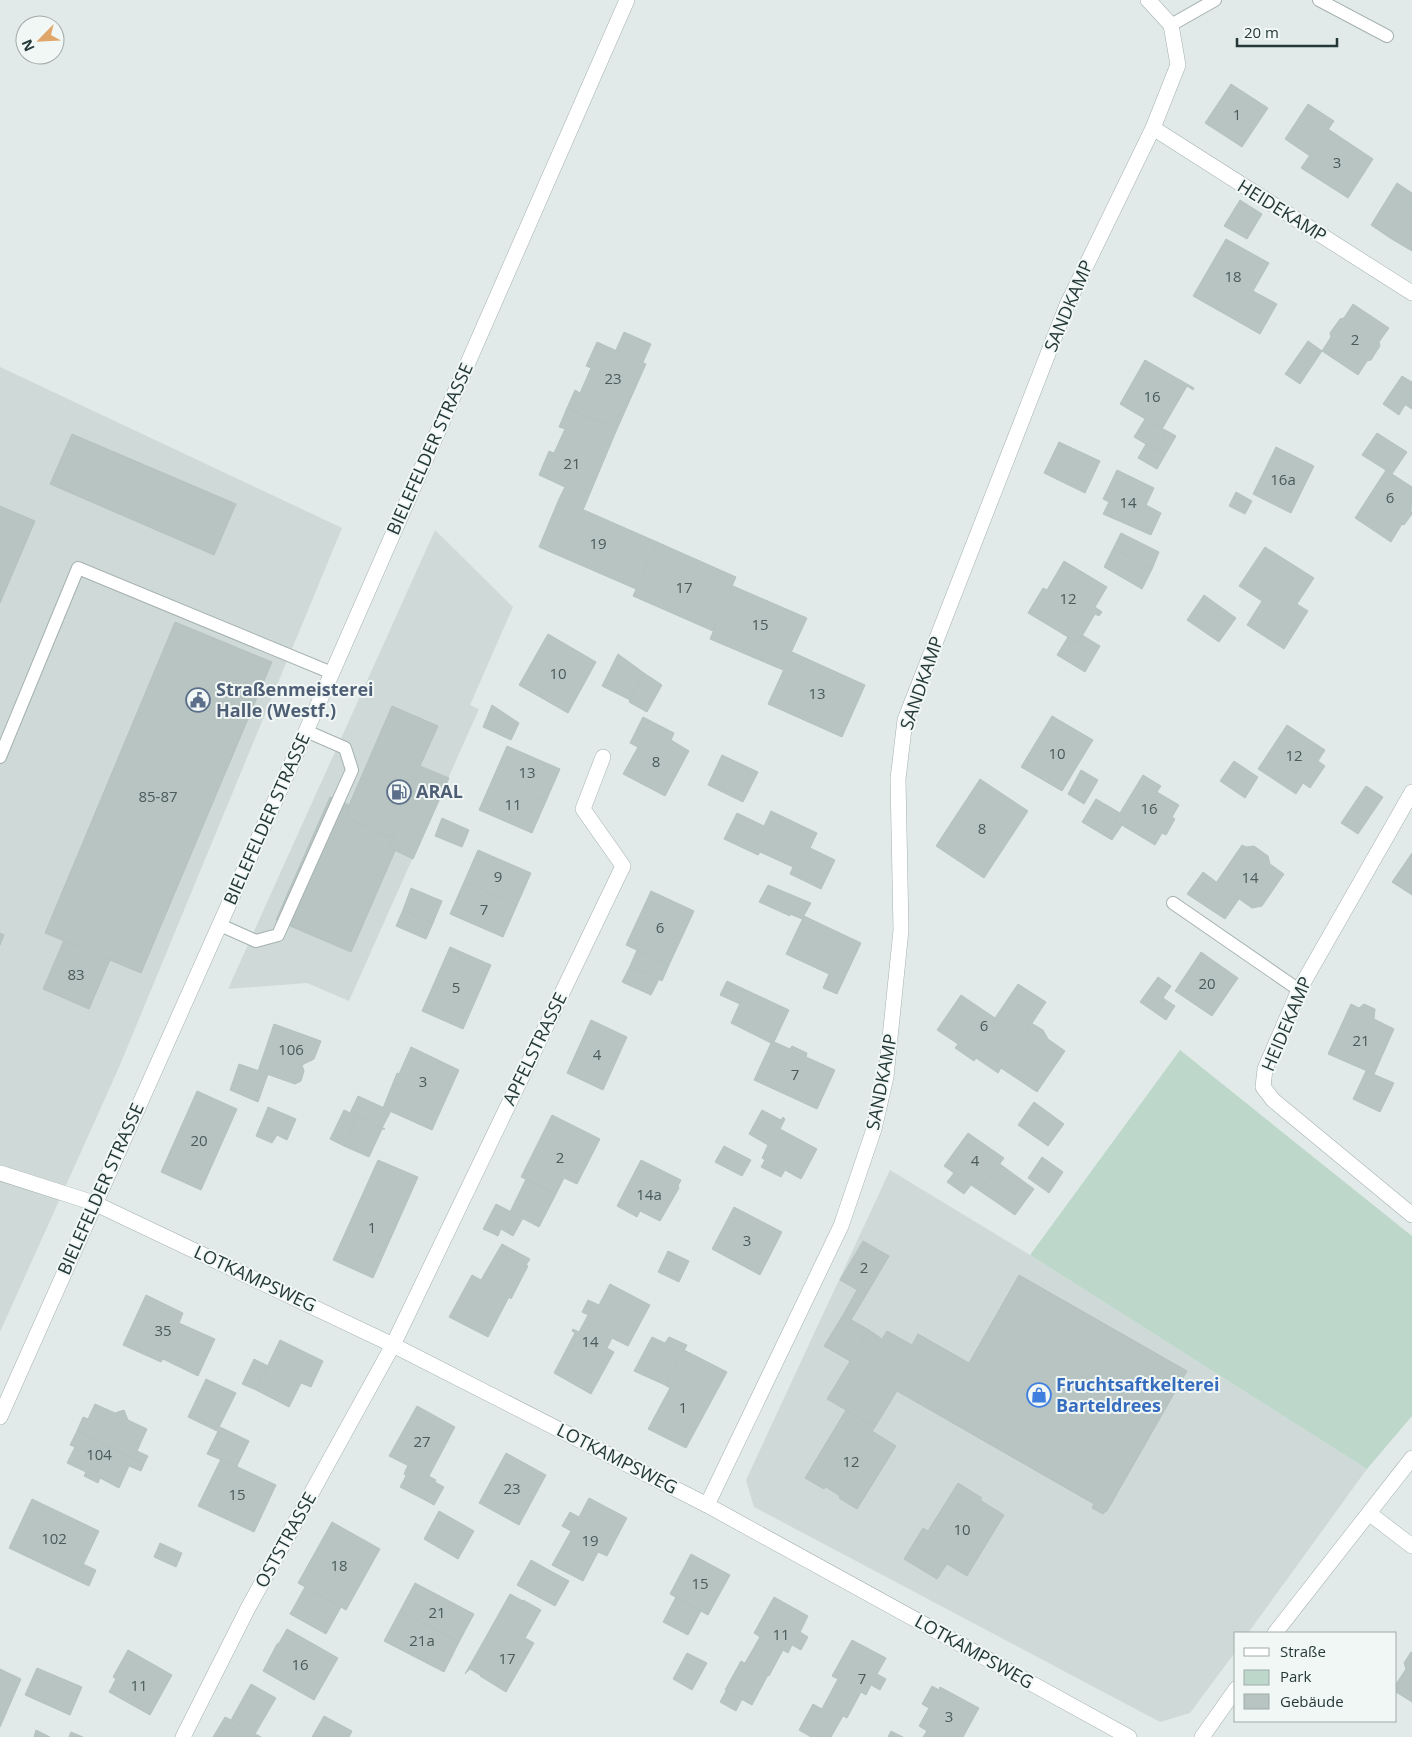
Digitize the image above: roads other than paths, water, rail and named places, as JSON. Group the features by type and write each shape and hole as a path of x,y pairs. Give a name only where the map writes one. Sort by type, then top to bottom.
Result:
{"street":[{"name":"BIELEFELDER STRASSE","path":"0,1418 94,1203 332,673 627,0"},
{"path":"1148,0 1171,25"},
{"name":"SANDKAMP","path":"708,1504 841,1226 874,1129 886,1077 901,930 898,779 904,720 1067,305 1153,128 1178,65 1171,25"},
{"name":"HEIDEKAMP","path":"1153,128 1412,293"},
{"name":"APFELSTRASSE","path":"393,1345 623,866 583,809 603,757"},
{"name":"HEIDEKAMP","path":"1412,792 1299,990 1265,1069 1263,1087 1273,1100 1412,1215"},
{"name":"LOTKAMPSWEG","path":"0,1173 94,1203 393,1345 708,1504 1129,1737"},
{"name":"OSTSTRASSE","path":"183,1737 248,1608 393,1345"},
{"path":"1276,1632 1412,1458"},
{"path":"1370,1514 1412,1546"},
{"path":"1202,1737 1234,1692"}],"lane":[{"path":"1171,25 1215,0"},
{"path":"1320,0 1386,36"},
{"path":"0,757 78,568 332,673"},
{"path":"220,925 256,941 278,935 352,770 345,748 306,731"},
{"path":"1173,903 1299,990"}],"place":[{"name":"Straßenmeisterei Halle (Westf.)","path":"198,700"},
{"name":"ARAL","path":"399,792"},
{"name":"Fruchtsaftkelterei Barteldrees","path":"1039,1395"}]}
